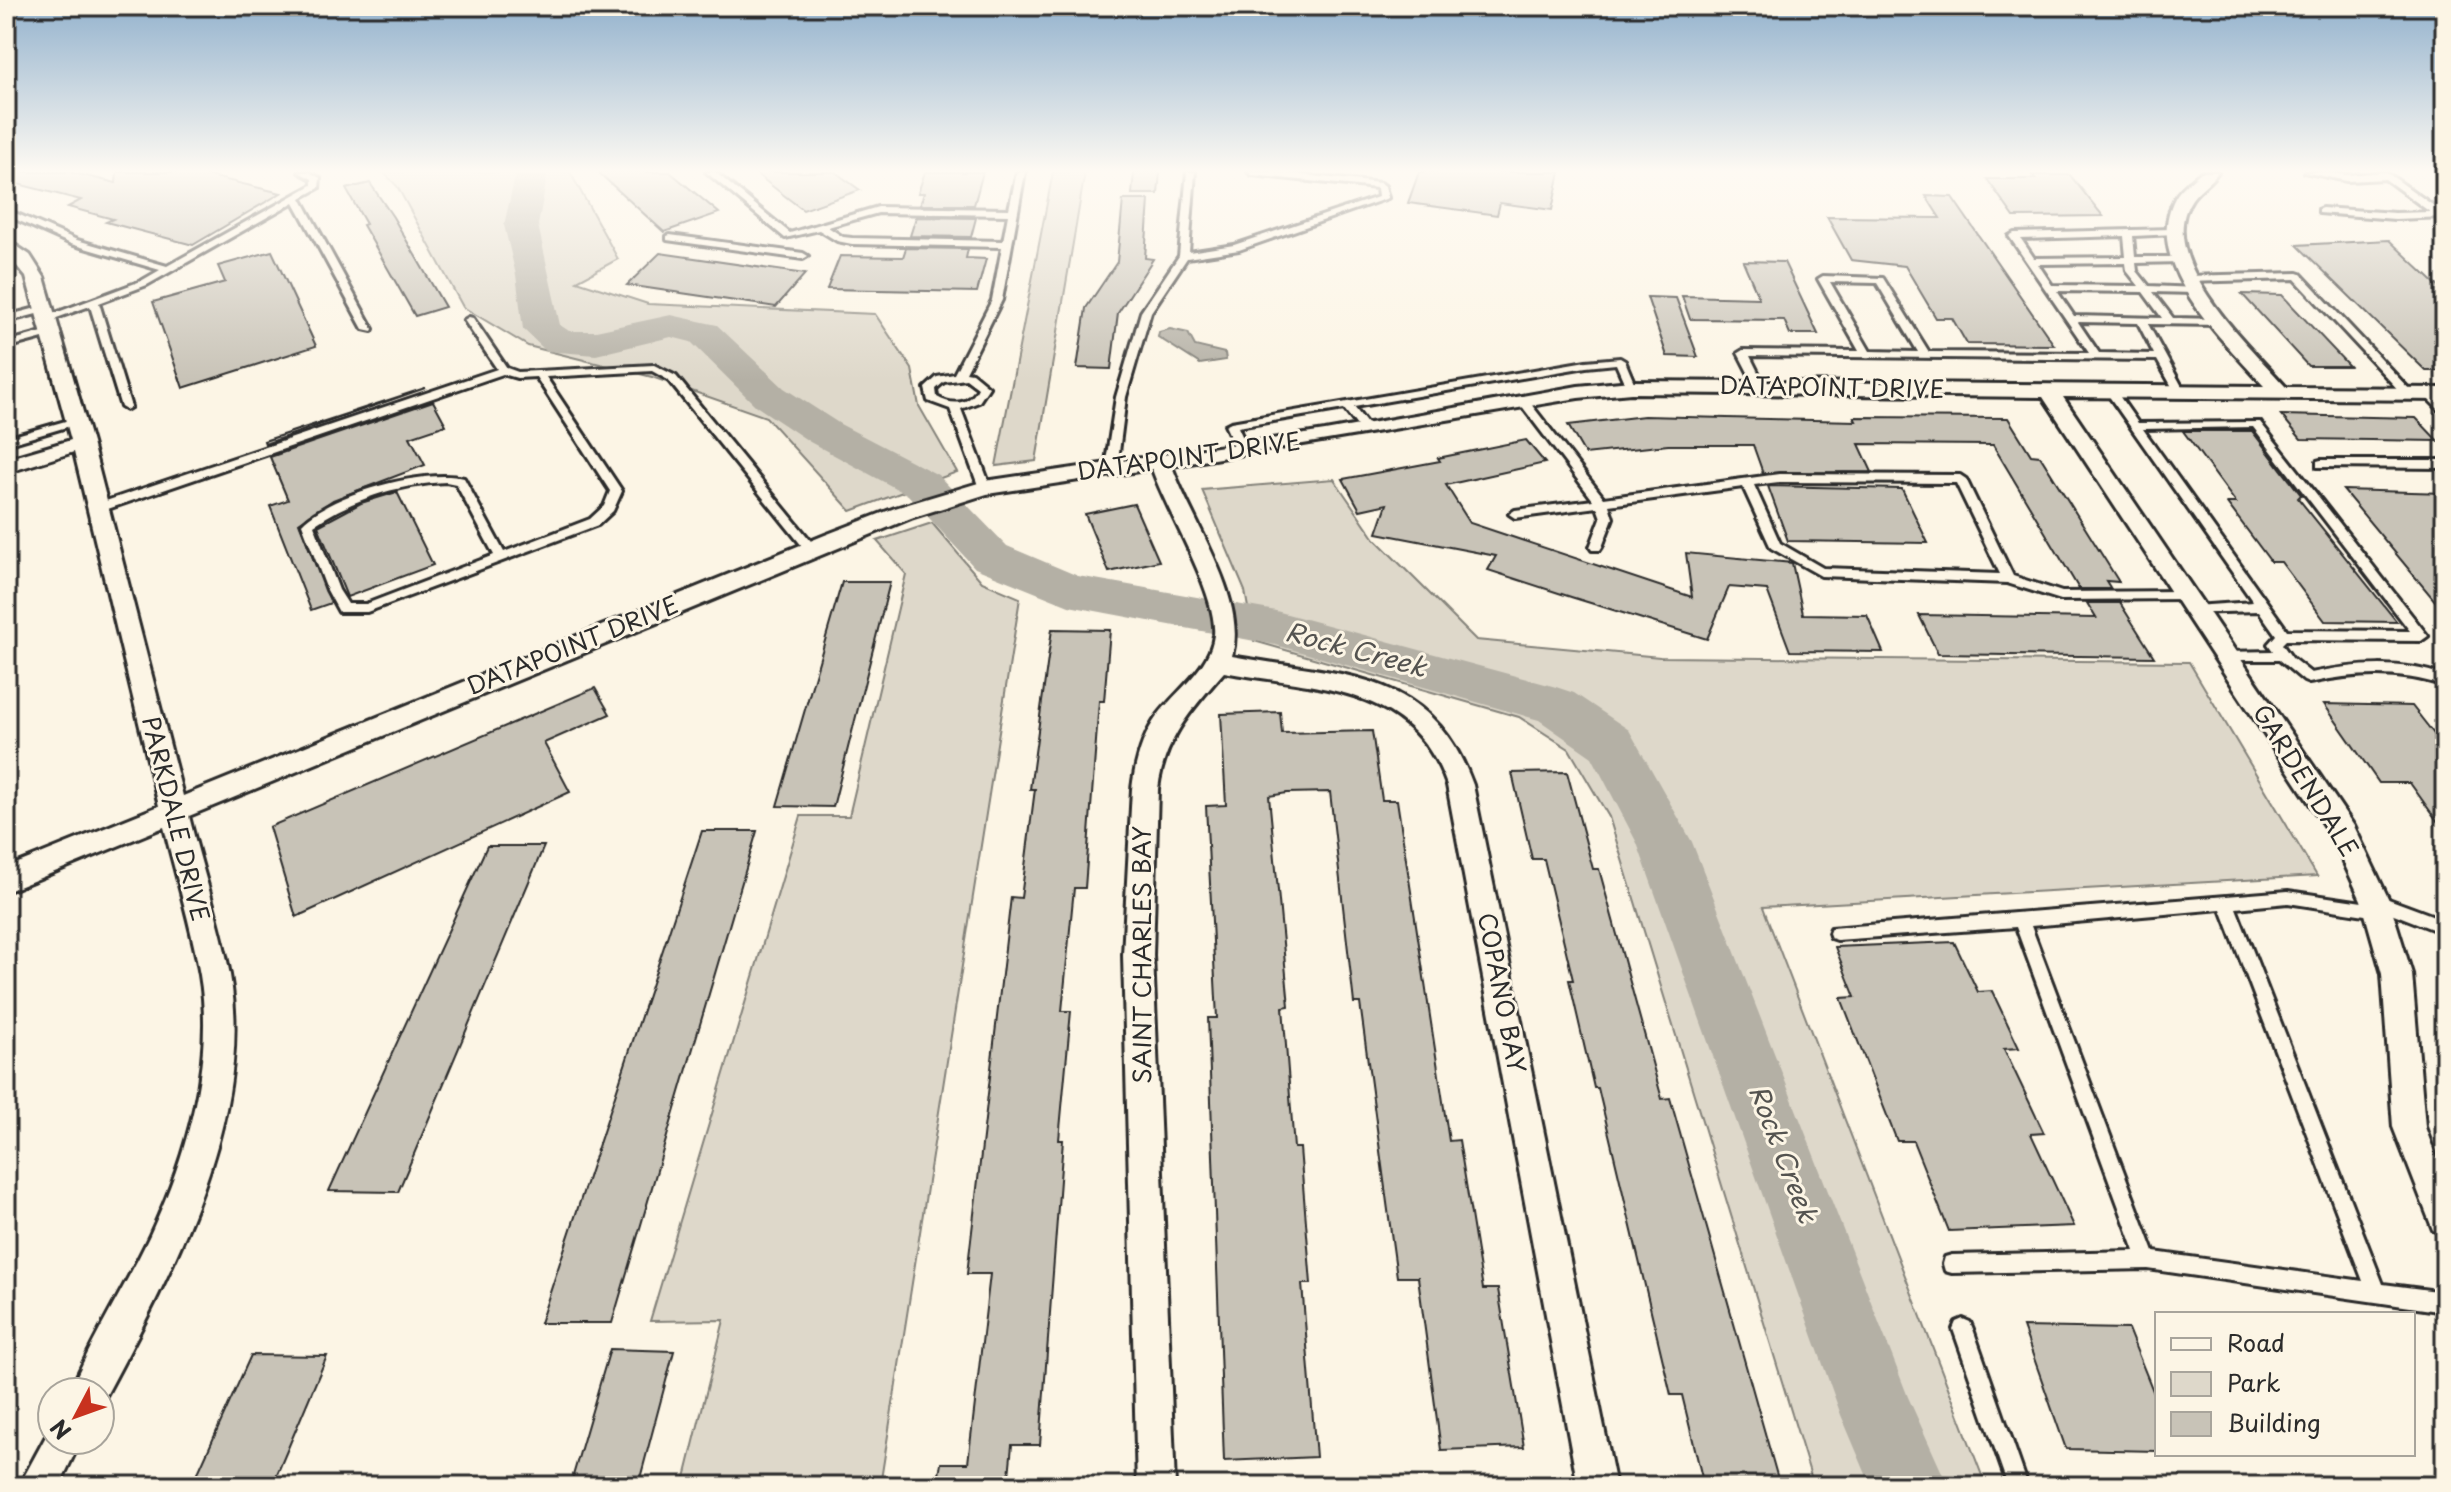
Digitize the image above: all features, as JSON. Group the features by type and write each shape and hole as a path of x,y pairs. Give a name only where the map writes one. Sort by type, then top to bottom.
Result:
{"street":[{"path":"2174,242 2178,260 2190,284 2281,393"},
{"name":"PARKDALE DRIVE","path":"6,244 24,259 35,277 79,432 215,977 219,1006 209,1110 182,1202 136,1304 97,1376"},
{"name":"DATAPOINT DRIVE","path":"6,880 811,549 903,513 977,490 1523,401 1631,387 2427,394"},
{"name":"GARDENDALE","path":"2049,391 2344,834 2376,905 2397,974 2409,1127 2432,1192 2445,1218"},
{"path":"6,466 79,432"},
{"path":"1160,461 1222,634"},
{"name":"SAINT CHARLES BAY","path":"1156,1486 1138,955 1142,826 1148,763 1156,742 1222,634"},
{"name":"COPANO BAY","path":"1222,634 1363,689 1419,716 1449,755 1460,785 1597,1486"},
{"path":"38,1486 54,1456"}],"lane":[{"path":"73,242 168,269"},
{"path":"6,345 47,320 95,304 217,242"},
{"path":"320,242 368,329"},
{"path":"697,242 803,256"},
{"path":"773,252 783,242"},
{"path":"884,242 1007,244 997,300 959,375"},
{"path":"1111,468 1121,397 1146,312 1184,256 1185,242"},
{"path":"1184,256 1236,248 1255,242"},
{"path":"2018,242 2096,356"},
{"path":"2129,242 2132,271 2170,321"},
{"path":"2031,261 2178,260"},
{"path":"2050,288 2146,289 2298,276 2445,410"},
{"path":"1867,355 1823,279 1880,280 1926,356"},
{"path":"95,304 126,407"},
{"path":"6,319 47,320"},
{"path":"2072,319 2221,322"},
{"path":"469,320 503,370 517,375 654,368 672,378 811,549"},
{"path":"2142,321 2180,392"},
{"path":"1760,386 1743,353 2161,357"},
{"path":"1242,449 1231,425 1606,362 1620,361 1631,387"},
{"path":"98,508 503,370"},
{"path":"501,557 460,481 449,476 430,477 378,493 319,515 308,524 333,590 344,609 353,611 501,557 594,522 609,508 616,491 540,375"},
{"path":"959,375 981,382 983,392 972,402 954,406 937,403 929,393 941,379 959,375"},
{"path":"2111,392 2283,635"},
{"path":"1523,401 1602,503 1607,518 1596,547"},
{"path":"954,406 977,490"},
{"path":"1348,407 1365,429"},
{"path":"2135,426 2256,424 2421,636 2283,635 2275,644 2282,655 2309,678 2341,671 2426,672 2445,681"},
{"path":"6,442 79,432"},
{"path":"2321,464 2445,464"},
{"path":"1515,514 1779,478 1960,479 2008,579"},
{"path":"1747,483 1775,545 1821,572 2008,579 2061,596 2117,596 2262,606"},
{"path":"2225,657 2282,655"},
{"path":"1837,933 2288,897 2376,905 2445,927"},
{"path":"2226,903 2377,1292"},
{"path":"2021,920 2148,1260"},
{"path":"1952,1264 2148,1260 2445,1302"},
{"path":"1963,1329 2018,1486"}],"green space":[{"path":"427,242 608,242 618,259 577,281 648,304 875,314 912,369 919,406 957,472 851,511 766,417 652,377 528,346 463,307"},
{"path":"1040,242 1073,242 1036,461 996,466"},
{"path":"1334,479 1375,539 1476,640 1660,657 2189,662 2317,876 1763,907 1986,1486 1814,1486 1609,817 1569,749 1519,717 1254,641 1245,591 1202,490"},
{"path":"932,523 982,582 1020,598 880,1486 683,1486 724,1320 650,1321 801,816 849,816 906,574 877,541"}],"shaded area":[{"path":"1170,329 1188,333 1195,346 1225,353 1226,360 1200,364 1158,337 1159,332"}],"building":[{"path":"373,242 407,242 445,307 415,316"},
{"path":"1119,242 1146,242 1145,258 1153,259 1118,313 1111,369 1077,368 1086,308 1117,262"},
{"path":"1841,242 1983,242 2054,345 1967,344 1952,318 1936,318 1905,266 1851,260"},
{"path":"2391,242 2445,293 2445,371 2426,371 2297,245"},
{"path":"906,248 968,249 966,258 986,259 977,292 827,289 840,256 903,257"},
{"path":"272,251 316,346 183,388 153,302 225,282 218,266"},
{"path":"660,253 805,274 776,307 627,285"},
{"path":"1743,261 1784,262 1818,334 1790,334 1784,320 1690,319 1682,296 1759,298"},
{"path":"2242,294 2282,295 2349,366 2308,366"},
{"path":"1647,297 1676,298 1698,357 1667,356"},
{"path":"425,388 265,444 264,441"},
{"path":"433,401 446,425 410,437 425,465 333,500 299,523 331,603 311,610 270,506 288,500 270,457"},
{"path":"2281,415 2416,418 2438,441 2301,439"},
{"path":"1644,416 1856,421 1854,417 2008,418 2031,455 2040,456 2119,582 2106,581 2111,589 2079,589 1993,445 1859,444 1872,472 1763,473 1753,445 1668,445 1585,454 1568,425"},
{"path":"2183,431 2252,431 2301,495 2298,498 2397,622 2325,621 2281,562 2271,562 2227,503 2236,503"},
{"path":"1526,440 1545,463 1446,485 1470,523 1692,597 1686,553 1792,563 1803,614 1867,615 1883,652 1790,651 1767,590 1729,587 1707,639 1571,597 1488,570 1496,556 1377,533 1387,504 1360,510 1343,479 1440,461 1438,458"},
{"path":"1768,486 1902,489 1928,543 1788,541"},
{"path":"2343,490 2445,493 2445,613"},
{"path":"397,492 433,565 347,597 318,526 361,503"},
{"path":"1134,504 1159,561 1109,572 1085,514"},
{"path":"842,582 890,582 833,807 777,806"},
{"path":"2087,603 2120,603 2154,657 1938,654 1919,615 2096,618"},
{"path":"1052,629 1110,630 1104,701 1099,701 1085,888 1074,888 1062,1011 1071,1011 1059,1140 1063,1140 1040,1445 1012,1445 1008,1486 937,1486 941,1463 968,1463 990,1274 967,1274 1011,897 1021,898 1035,789 1030,789"},
{"path":"595,688 610,714 544,743 570,792 296,917 269,827"},
{"path":"2324,704 2412,706 2445,748 2445,832 2410,783 2379,783"},
{"path":"1280,712 1282,733 1372,731 1382,800 1397,800 1449,1141 1459,1140 1483,1289 1498,1289 1524,1447 1441,1450 1418,1277 1397,1277 1360,1003 1354,1003 1330,792 1287,793 1269,796 1289,1006 1283,1007 1294,1148 1300,1148 1311,1284 1302,1284 1316,1457 1224,1461 1208,1018 1217,1018 1206,806 1226,805 1221,714"},
{"path":"1567,772 1593,869 1599,869 1662,1099 1670,1098 1780,1486 1704,1486 1682,1395 1671,1395 1598,1088 1594,1088 1569,980 1573,980 1544,859 1532,859 1512,773"},
{"path":"702,831 757,831 612,1323 540,1323"},
{"path":"487,846 544,846 398,1192 329,1191"},
{"path":"1954,942 1978,992 1992,991 2019,1048 2004,1049 2044,1133 2031,1134 2074,1226 1949,1231 1913,1141 1897,1141 1841,998 1855,997 1835,947"},
{"path":"2023,1327 2128,1329 2155,1396 2155,1451 2066,1449"},
{"path":"610,1349 674,1351 638,1486 570,1486"},
{"path":"251,1355 327,1356 272,1486 192,1486"}],"waterway":[{"name":"Rock Creek","path":"525,242 542,329 560,343 596,343 671,326 704,333 770,397 825,433 923,485 991,557 1069,590 1276,628 1556,706 1611,744 1664,842 1878,1415 1910,1486"}]}
